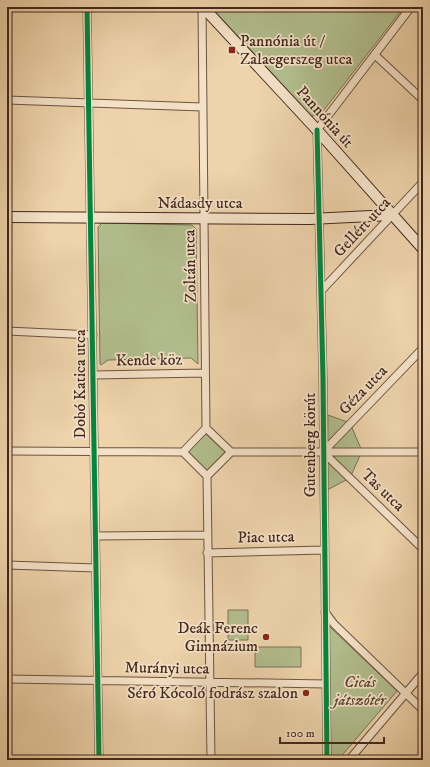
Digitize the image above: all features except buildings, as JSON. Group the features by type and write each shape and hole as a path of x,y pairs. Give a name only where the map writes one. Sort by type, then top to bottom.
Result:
{"street":[{"name":"Dobó Katica utca","path":"87,7 87,102 94,375 99,760"},
{"name":"Zoltán utca","path":"202,7 206,428"},
{"name":"Pannónia út","path":"202,7 317,130 423,249"},
{"path":"317,130 411,7"},
{"path":"375,55 423,100"},
{"path":"7,100 202,107"},
{"name":"Gutenberg körút","path":"317,130 320,218 327,760"},
{"name":"Gellért utca","path":"321,291 423,182"},
{"name":"Nádasdy utca","path":"7,216 320,218 392,215"},
{"path":"7,331 93,334"},
{"name":"Géza utca","path":"323,452 423,348"},
{"name":"Kende köz","path":"94,375 205,373"},
{"path":"182,452 206,428 231,452 423,452"},
{"path":"7,451 182,452 207,476"},
{"path":"211,760 207,476 231,452"},
{"name":"Tas utca","path":"323,452 423,549"},
{"path":"96,536 207,535"},
{"name":"Piac utca","path":"207,553 324,550"},
{"path":"7,565 96,568"},
{"path":"325,612 334,624 423,710"},
{"path":"349,760 423,673"},
{"name":"Murányi utca","path":"7,679 326,684"}],"green space":[{"path":"211,7 404,7 320,115 311,116"},
{"path":"102,223 192,225 196,229 198,364 191,358 108,360 101,365 100,364 98,227"},
{"path":"328,415 350,423 362,451 350,478 327,490"},
{"path":"206,434 225,452 207,471 188,452"},
{"path":"228,610 248,610 248,640 228,640"},
{"name":"Cicás játszótér","path":"329,626 397,691 338,760 331,760"},
{"path":"255,647 301,647 301,667 255,667"}],"cycle path":[{"path":"87,7 99,760"},
{"path":"317,130 323,378 327,760"}],"place":[{"name":"Pannónia út / Zalaegerszeg utca","path":"232,50"},
{"name":"Deák Ferenc Gimnázium","path":"266,637"},
{"name":"Séró Kócoló fodrász szalon","path":"306,693"}]}
